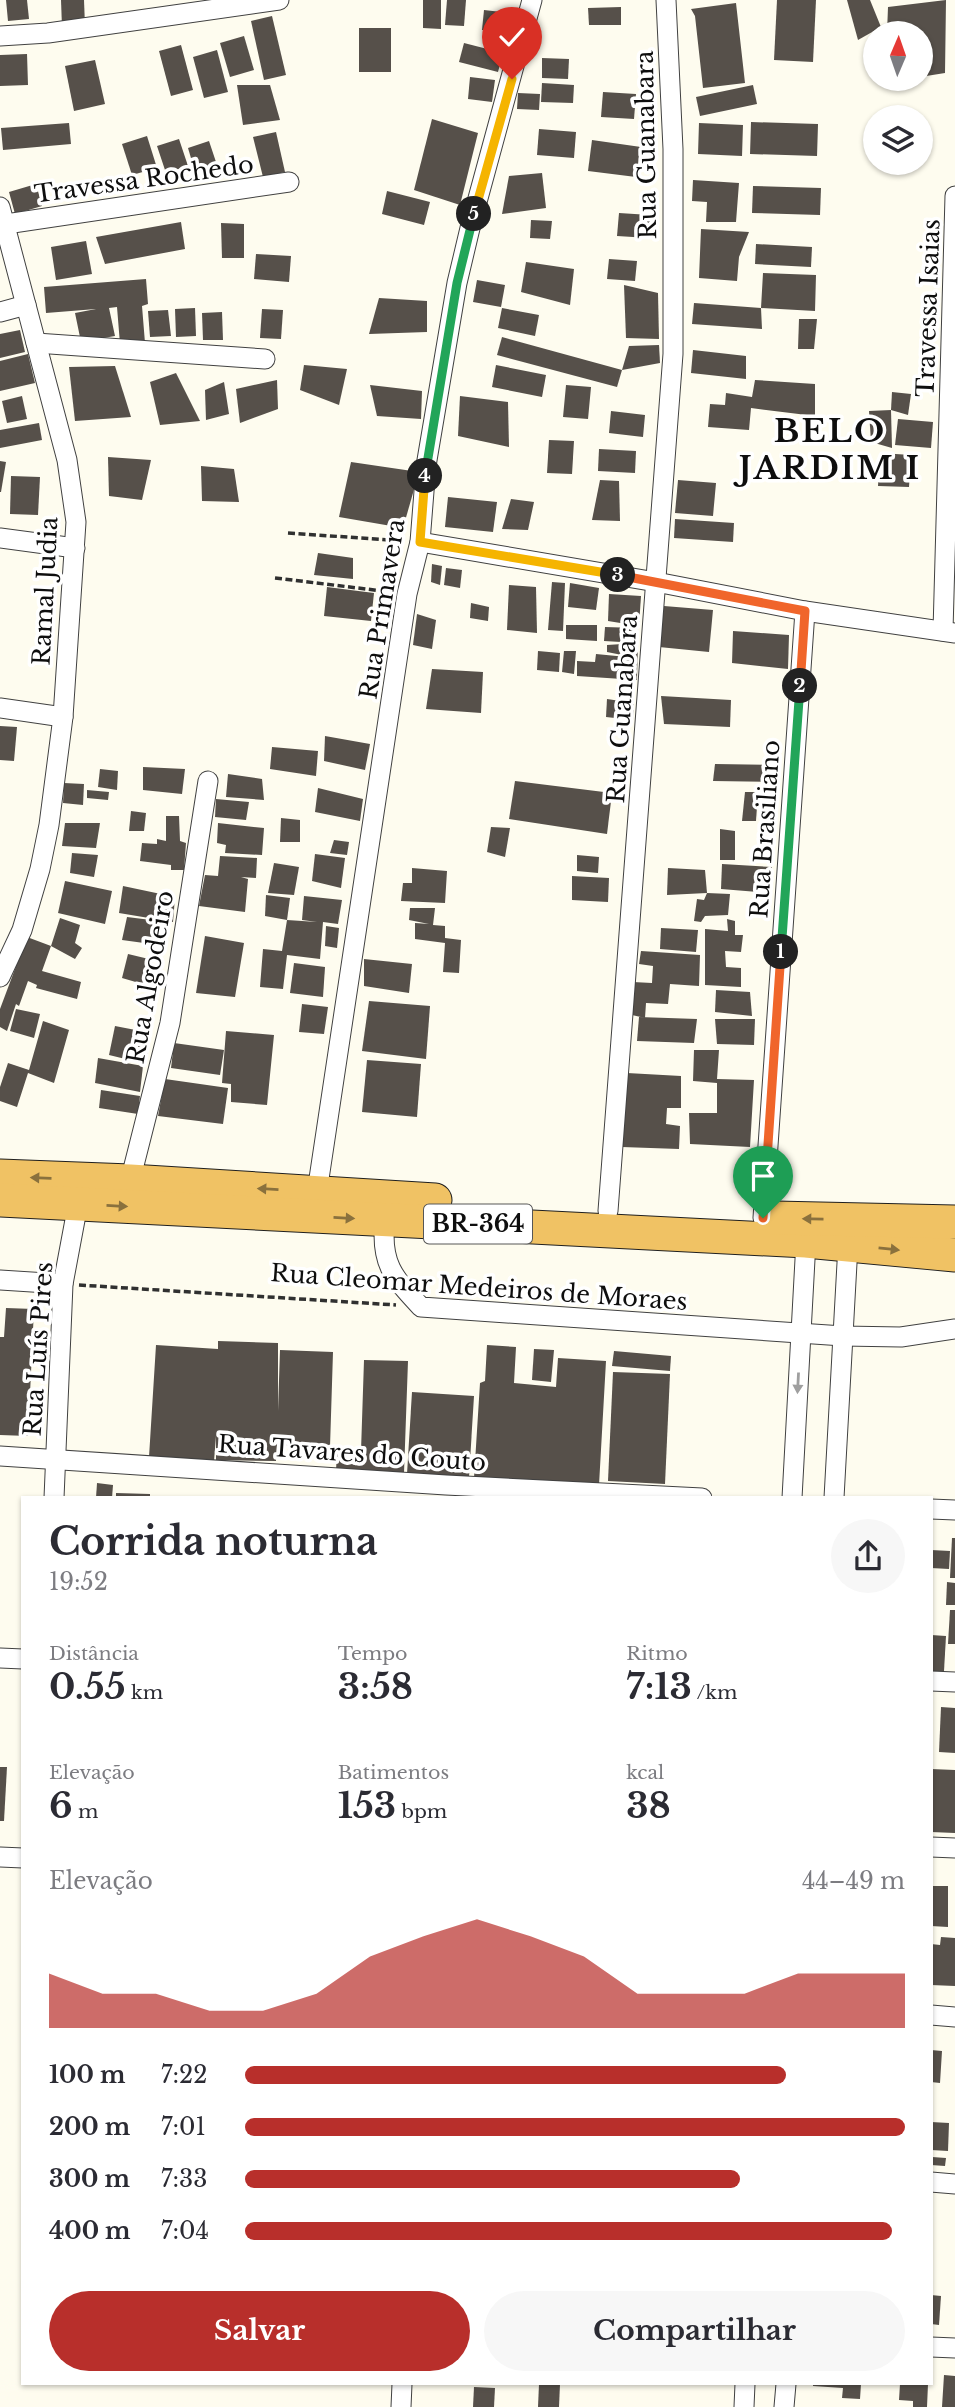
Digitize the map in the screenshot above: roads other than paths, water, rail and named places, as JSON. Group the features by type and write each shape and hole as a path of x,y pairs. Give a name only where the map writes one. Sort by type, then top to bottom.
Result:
{"highway":[{"name":"BR-364","path":"0,1176 131,1181 608,1211 955,1222"},
{"name":"BR-364","path":"0,1200 806,1241 955,1255"}],"street":[{"path":"0,36 48,33 279,0"},
{"name":"Rua Primavera","path":"317,1192 407,594 420,542 426,466 457,283 532,0"},
{"name":"Rua Guanabara","path":"608,1211 673,354 673,149 666,0"},
{"name":"Travessa Rochedo","path":"3,215 289,183"},
{"name":"Travessa Isaias","path":"949,632 955,196"},
{"name":"Ramal Judia","path":"0,977 22,930 40,869 49,825 62,717 76,522 67,460 3,215"},
{"path":"0,312 26,305"},
{"path":"36,343 265,359"},
{"path":"0,538 75,548"},
{"path":"420,542 656,582 805,611 949,632"},
{"name":"Rua Brasiliano","path":"763,1218 805,611"},
{"path":"0,708 62,717"},
{"name":"Rua Algodeiro","path":"131,1181 170,1024 208,781"},
{"name":"Rua Luís Pires","path":"54,1496 63,1284 78,1204"},
{"name":"Rua Cleomar Medeiros de Moraes","path":"385,1220 385,1260 397,1280 421,1307 843,1336 901,1337 955,1329"},
{"path":"792,1496 806,1241"},
{"path":"834,1496 848,1245"},
{"path":"0,1280 63,1284"},
{"name":"Rua Tavares do Couto","path":"0,1456 55,1458 445,1491 629,1496"},
{"path":"933,1509 955,1510"},
{"path":"0,1658 21,1659"},
{"path":"933,1681 955,1682"},
{"path":"933,1847 955,1848"},
{"path":"0,1857 21,1858"},
{"path":"933,2015 955,2017"},
{"path":"933,2182 955,2184"},
{"path":"933,2347 955,2348"},
{"path":"401,2407 402,2385"},
{"path":"744,2407 745,2385"},
{"path":"784,2407 786,2385"}],"district":[{"name":"BELO JARDIM I","path":"830,450"}]}
